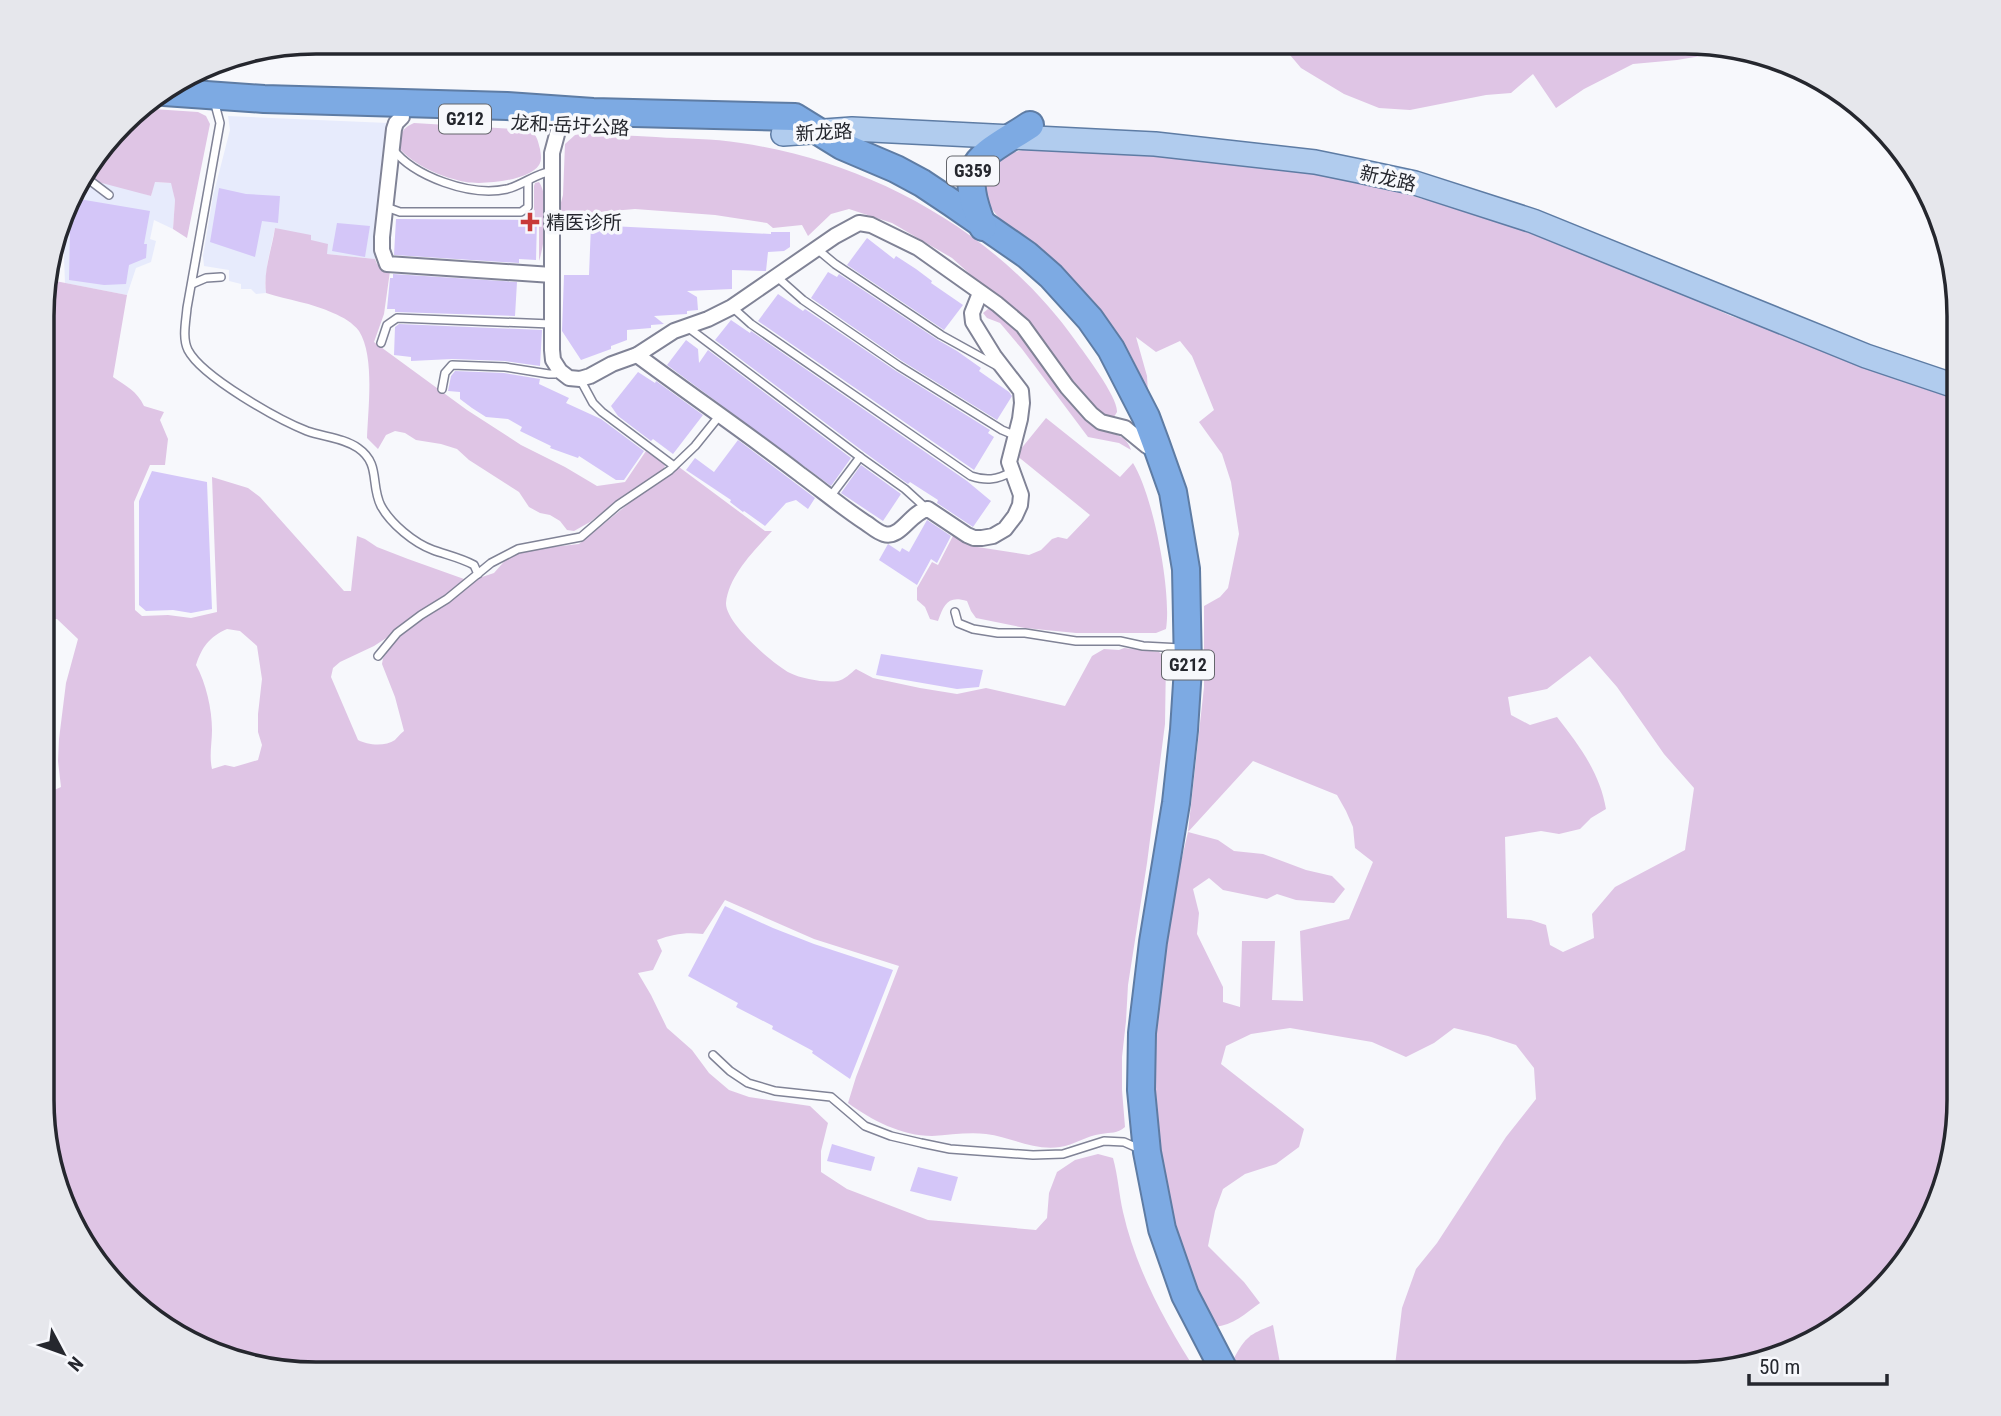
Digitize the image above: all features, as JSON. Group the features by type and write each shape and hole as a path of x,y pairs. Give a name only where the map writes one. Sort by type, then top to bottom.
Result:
{"highway":[{"name":"龙和-岳圩公路","path":"179,93 789,126"},
{"name":"龙和-岳圩公路","path":"163,103 559,127 732,129 789,126"},
{"name":"G212","path":"789,126 819,132 842,146 922,183 986,234"},
{"name":"G212","path":"789,126 808,141 885,177 1027,255 1051,276 1090,319 1111,349 1146,417 1152,445 1173,492 1186,582 1182,648 1184,730 1142,1033 1142,1150 1146,1203 1167,1275 1175,1299 1208,1362"},
{"name":"G359","path":"986,234 970,187 972,172 979,159 1021,131"},
{"name":"G212","path":"1142,1150 1172,1259 1185,1295 1220,1362"}],"main road":[{"name":"新龙路","path":"789,126 870,116 990,124 1021,131 1315,162 1415,183 1533,221 1866,356 1947,383"},
{"name":"新龙路","path":"819,132 852,129 951,135 1021,131 1262,139 1423,170 1538,210 1871,345 1947,369"}],"street":[{"path":"401,117 394,129 386,207 382,250 387,264 552,275"},
{"path":"559,127 552,153 551,324 553,360 559,371 569,378 590,376 637,355 674,331 732,307 817,248 859,223 871,225 919,248 1004,309 1023,326 1067,387 1091,414 1101,422 1125,428 1152,445"},
{"path":"637,355 884,534 899,531 920,510 928,509 974,538 993,537 1005,529 1020,505 1021,495 1009,462 1021,411 1021,391 973,322 972,313 980,293"}],"lane":[{"path":"216,108 220,123 187,308 184,335 188,350 214,378 238,394 293,425 356,447 367,456 375,470 375,491 389,518 418,543 474,565 478,575"},
{"path":"392,147 397,155 427,174 460,187 505,189 553,172"},
{"path":"91,181 109,195"},
{"path":"386,207 400,212 521,212 528,207 528,181"},
{"path":"817,248 835,264 941,335 1004,369"},
{"path":"192,284 206,278 221,277"},
{"path":"776,278 796,295 899,366 1014,435"},
{"path":"732,307 751,324 971,476 995,479 1011,472"},
{"path":"381,343 387,325 397,318 551,324"},
{"path":"686,326 928,509"},
{"path":"442,389 445,373 452,365 505,367 549,374 559,371"},
{"path":"580,379 593,403 602,412 674,466"},
{"path":"378,656 397,633 447,599 491,563 518,549 581,537 618,505 663,476 695,446 720,415"},
{"path":"830,497 860,457"},
{"path":"955,612 958,623 973,629 998,633 1025,633 1076,641 1120,641 1143,646 1182,648"},
{"path":"713,1055 748,1083 775,1091 831,1097 865,1126 921,1143 950,1149 1033,1155 1063,1154 1104,1141 1124,1142 1142,1150"}],"shaded area":[{"path":"1289,54 1706,55 1633,64 1584,89 1556,108 1533,74 1511,93 1486,95 1410,110 1379,108 1344,94 1301,68"},
{"path":"156,109 198,112 206,116 210,124 187,238 173,229 175,200 171,183 155,182 151,196 98,182 94,178 119,143"},
{"path":"228,116 388,123 375,259 327,254 311,240 275,228 268,260 266,293 256,294 251,289 241,289 241,284 229,281 229,270 204,266 203,256 213,196 230,130"},
{"path":"414,123 531,130 538,141 541,161 526,175 505,181 473,183 448,177 420,165 398,147 402,132"},
{"path":"575,135 741,143 790,152 884,185 928,208 970,235 1009,266 1044,301 1075,340 1112,396 1117,412 1114,417 1108,418 1099,412 980,283 952,258 892,223 849,209 831,214 808,236 802,225 773,228 767,223 715,215 635,209 577,214 572,217 565,215 559,210 563,195 565,144"},
{"path":"1029,148 1172,157 1280,168 1397,190 1516,225 1731,316 1947,395 1945,1134 1938,1168 1927,1200 1903,1246 1882,1273 1858,1297 1831,1318 1801,1335 1769,1348 1719,1360 1395,1362 1402,1308 1416,1269 1437,1243 1506,1137 1536,1099 1534,1068 1516,1045 1454,1028 1434,1043 1406,1057 1372,1042 1290,1028 1251,1034 1226,1046 1221,1064 1304,1129 1299,1147 1276,1164 1245,1174 1223,1189 1215,1211 1208,1246 1244,1282 1260,1303 1228,1324 1215,1327 1207,1321 1177,1245 1156,1148 1152,1042 1170,908 1188,832 1204,687 1204,606 1220,597 1228,588 1239,534 1231,482 1222,454 1199,422 1214,410 1192,356 1180,341 1156,352 1136,337 1147,376 1148,393 1123,342 1098,306 1013,232 988,204 983,191 986,176 999,158","holes":["1590,656 1617,687 1664,754 1694,788 1685,850 1615,887 1592,914 1594,938 1563,952 1550,945 1546,925 1531,920 1507,918 1505,837 1541,831 1559,834 1580,829 1606,809 1594,771 1557,717 1530,725 1511,715 1508,697 1547,689","1253,761 1337,795 1353,827 1355,848 1373,862 1349,919 1300,931 1303,1001 1272,1000 1275,941 1242,941 1240,1007 1223,1002 1223,987 1197,934 1199,913 1193,889 1209,878 1223,890 1267,899 1277,894 1296,900 1334,903 1345,889 1332,876 1306,870 1263,854 1234,851 1218,840 1188,832"]},
{"path":"91,181 151,196 154,182 172,183 175,200 173,229 154,220 150,239 156,241 151,262 136,268 127,295 65,283 64,246 74,216"},
{"path":"539,182 544,198 545,232 539,261 539,219 534,218 534,186"},
{"path":"275,228 311,235 311,240 328,244 327,254 375,259 377,264 390,271 384,314 374,342 467,410 521,445 597,486 625,482 646,451 664,462 663,470 574,531 567,530 560,521 550,515 529,507 519,492 469,460 457,449 416,440 405,433 395,431 386,435 378,449 367,438 369,368 359,331 340,316 266,293 267,268"},
{"path":"56,281 127,295 113,377 135,393 144,406 164,412 160,420 168,439 165,465 150,465 134,502 135,610 142,616 191,618 217,612 212,477 248,488 260,497 344,591 351,591 357,536 377,547 464,579 443,598 391,635 333,668 331,677 358,740 362,742 386,744 404,731 382,664 396,638 479,578 494,573 508,557 527,550 579,544 679,467 765,531 772,531 737,573 726,603 741,632 773,661 795,675 820,681 838,681 856,669 873,678 920,688 957,694 986,688 1065,706 1092,656 1104,649 1159,652 1166,658 1165,724 1128,985 1122,1057 1125,1127 1122,1129 1050,1148 986,1134 932,1136 909,1133 887,1126 867,1115 848,1103 899,966 814,939 725,900 703,934 680,934 657,940 662,951 653,970 638,973 667,1028 692,1050 709,1073 729,1090 749,1097 810,1106 828,1123 821,1151 821,1172 847,1189 928,1220 1036,1230 1047,1218 1049,1193 1057,1172 1075,1160 1098,1154 1113,1158 1123,1212 1144,1276 1191,1362 316,1362 282,1360 248,1353 200,1335 170,1318 143,1297 119,1273 98,1246 81,1216 68,1184 56,1134 54,790 61,787 59,739 66,683 78,639 54,619","holes":["227,629 240,631 257,646 262,679 258,714 258,732 262,745 258,760 234,767 225,765 212,769 211,714 196,665 211,639"]},
{"path":"988,309 1003,314 1010,320 1093,426 1125,439 1131,450 1119,443 1088,437 1000,323 987,318 983,313"},
{"path":"1046,418 1120,477 1133,463 1147,497 1159,544 1166,592 1166,629 1156,633 1076,633 1025,628 976,618 967,601 961,599 948,602 938,621 930,619 925,607 917,600 917,588 932,562 938,565 955,532 971,546 1029,555 1041,550 1052,539 1067,539 1090,515 1016,455"},
{"path":"1273,1325 1280,1362 1236,1362 1234,1358 1246,1340"}],"building":[{"path":"219,188 246,194 280,196 278,223 262,221 255,257 210,242"},
{"path":"81,199 150,211 144,244 147,244 146,258 129,265 126,284 104,285 69,280 70,228"},
{"path":"396,219 537,220 536,260 519,259 519,263 394,255"},
{"path":"337,223 370,226 365,257 332,251"},
{"path":"591,225 771,234 790,232 790,247 784,251 768,252 766,271 732,270 732,289 687,291 697,297 698,310 687,311 687,314 654,316 664,324 627,330 627,340 581,360 562,331 564,275 589,275"},
{"path":"867,238 894,259 896,256 916,269 963,305 944,330 847,265"},
{"path":"828,272 837,277 839,274 957,351 1009,392 1012,396 997,420 902,361 811,298"},
{"path":"393,274 517,282 515,316 395,312 395,309 387,309 390,278 393,278"},
{"path":"778,294 990,430 988,433 994,437 974,470 758,321"},
{"path":"731,320 750,333 751,331 967,481 991,501 973,527 937,503 938,500 910,482 908,484 715,340"},
{"path":"399,324 542,330 540,366 505,361 411,361 411,357 394,355 395,327"},
{"path":"686,340 698,349 699,363 708,350 851,458 831,486 667,365"},
{"path":"455,371 504,373 540,379 539,384 569,398 566,403 601,419 644,451 624,480 616,480 579,456 578,458 550,448 551,446 520,431 522,427 508,419 486,417 472,408 460,399 460,392 448,391 451,376"},
{"path":"638,372 655,383 656,381 703,415 673,454 618,416 611,406"},
{"path":"738,440 815,498 808,509 796,500 786,503 765,526 686,470 695,458 714,472"},
{"path":"861,465 901,494 883,521 841,493"},
{"path":"152,471 207,482 212,609 191,613 173,610 146,611 139,605 139,501"},
{"path":"927,520 951,536 937,563 931,559 917,585 879,560 888,544 900,552 902,548 909,552"},
{"path":"881,654 983,670 979,687 957,689 876,675"},
{"path":"725,906 814,944 893,970 850,1079 812,1053 813,1051 736,1007 738,1003 688,976"},
{"path":"832,1144 875,1157 871,1171 827,1161"},
{"path":"918,1167 958,1177 951,1201 910,1191"}],"place":[{"name":"精医诊所","path":"530,222"}]}
